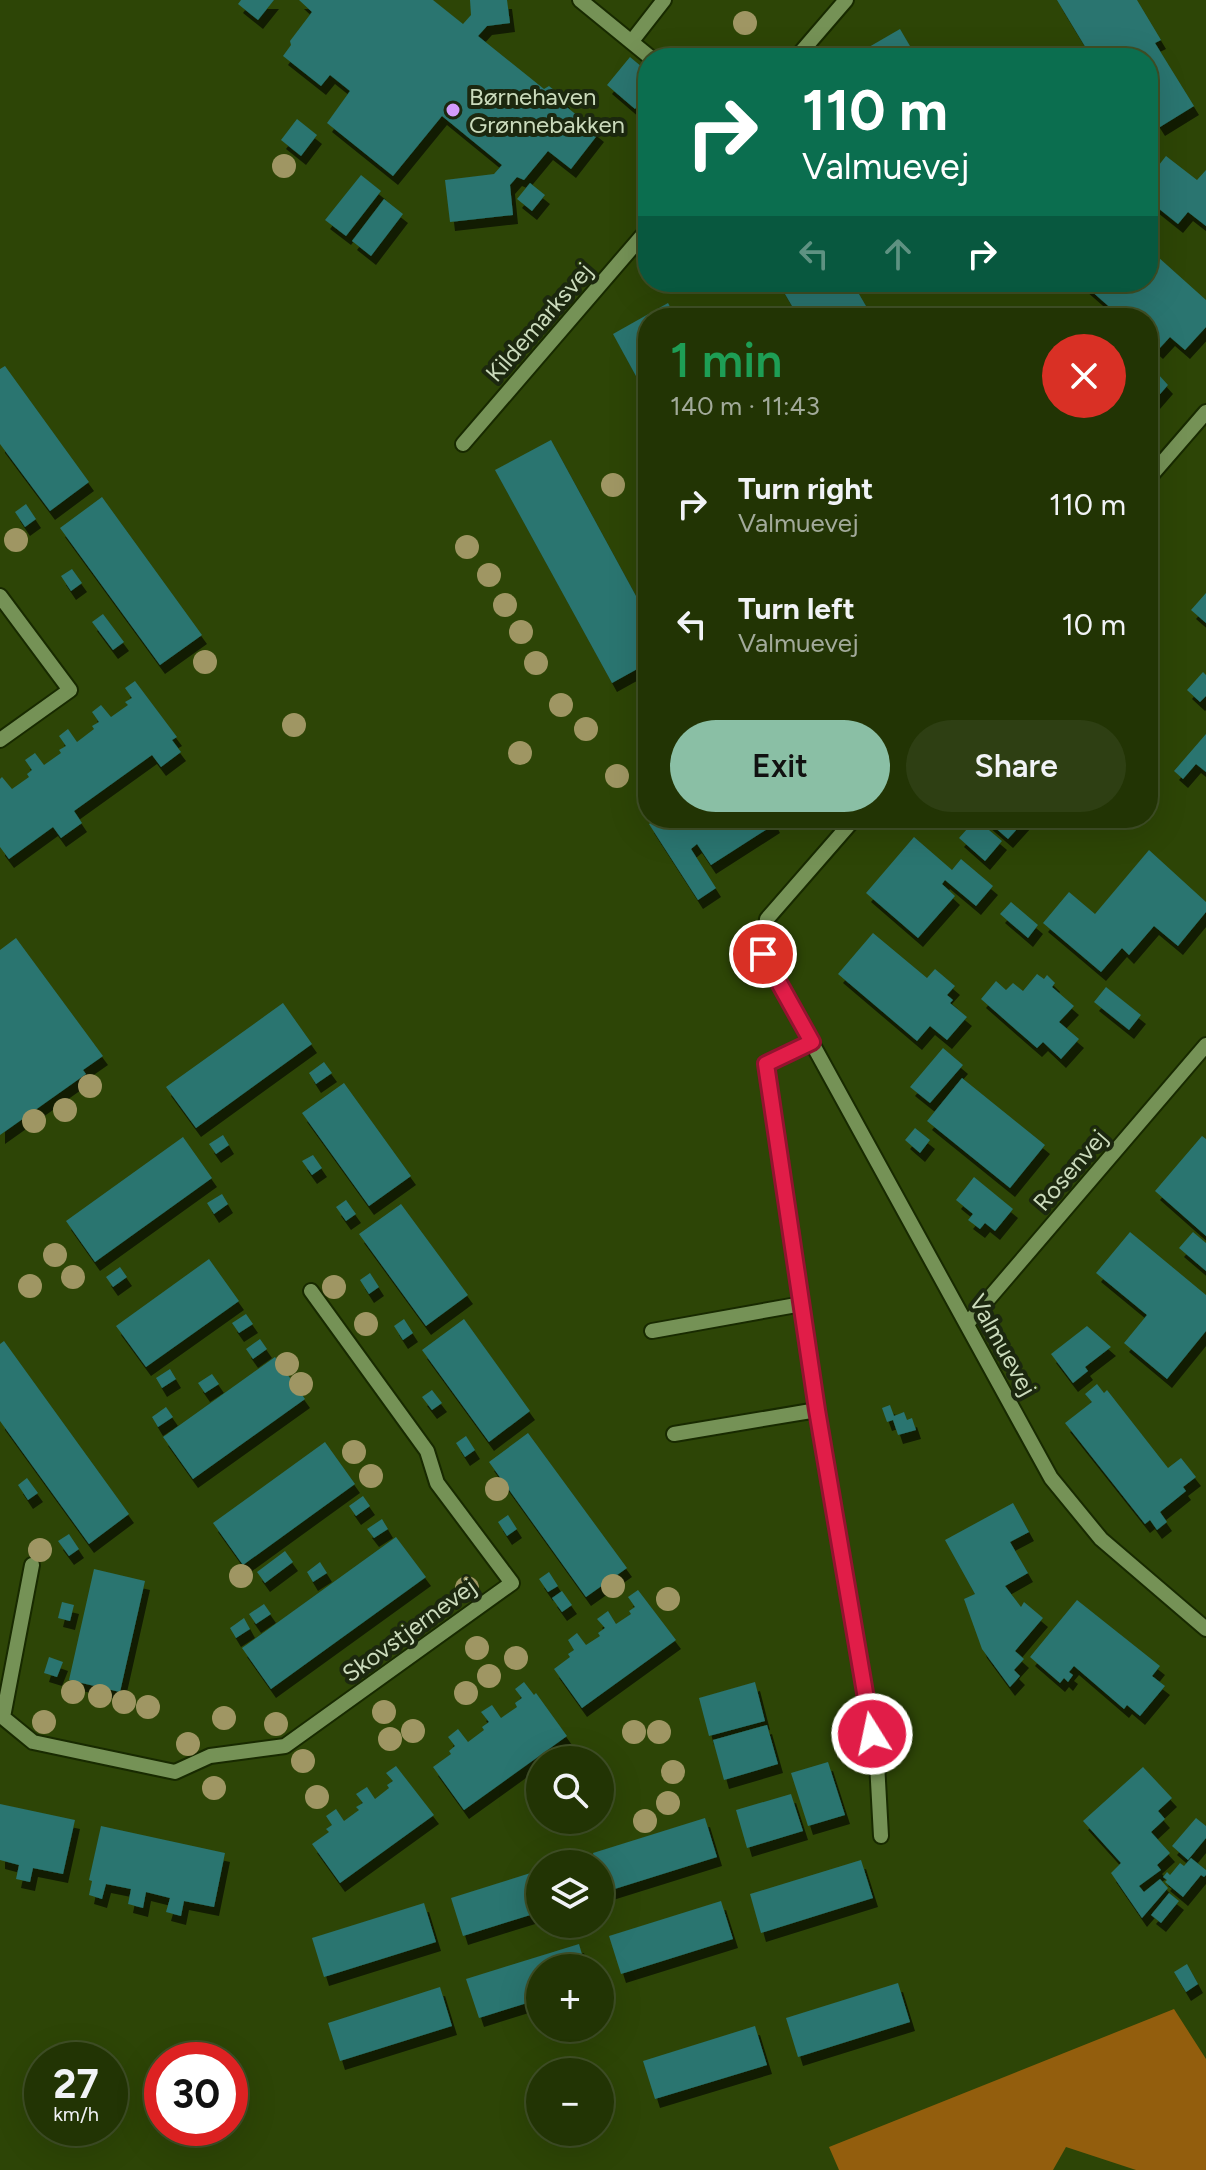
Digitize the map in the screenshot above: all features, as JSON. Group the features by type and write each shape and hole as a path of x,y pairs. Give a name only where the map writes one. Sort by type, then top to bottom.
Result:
{"street":[{"path":"580,0 640,48"},
{"path":"632,41 664,0"},
{"path":"805,48 846,0"},
{"name":"Kildemarksvej","path":"463,444 638,241"},
{"path":"1158,467 1206,412"},
{"path":"0,596 70,690 0,740"},
{"name":"Valmuevej","path":"846,828 767,919 763,954 1051,1478 1101,1539 1206,1629"},
{"path":"812,1042 766,1064 817,1410 877,1763 881,1836"},
{"name":"Rosenvej","path":"967,1324 1206,1045"},
{"name":"Skovstjernevej","path":"32,1565 2,1716 33,1742 175,1772 210,1756 285,1746 512,1583 437,1483 427,1451 311,1291"},
{"path":"652,1331 802,1304"},
{"path":"674,1434 817,1410"}],"shaded area":[{"path":"1174,2009 1206,2059 1206,2170 1136,2170 1066,2147 1053,2170 839,2170 829,2147"}],"building":[{"path":"241,0 274,0 258,20 238,4"},
{"name":"Børnehaven Grønnebakken","path":"299,0 433,0 463,24 471,15 470,0 507,0 510,23 487,26 478,36 544,89 549,86 565,99 563,104 599,133 571,169 548,151 524,180 517,177 510,185 513,215 450,222 445,180 494,174 502,165 442,116 393,176 327,123 350,91 330,75 321,86 283,56 291,45 290,41 312,12"},
{"path":"1057,0 1137,0 1161,40 1155,43 1194,106 1160,127 1158,48 1086,48"},
{"path":"900,29 911,48 867,48"},
{"path":"630,57 638,64 638,105 635,109 607,85"},
{"path":"297,119 317,135 301,156 281,140"},
{"path":"1166,156 1197,180 1206,170 1206,226 1188,212 1178,224 1158,208 1158,166"},
{"path":"361,175 381,191 346,236 325,220"},
{"path":"530,183 545,195 532,211 517,199"},
{"path":"384,199 403,214 371,256 352,241"},
{"path":"1158,257 1206,300 1206,327 1185,350 1170,337 1158,350 1158,308 1111,308 1092,292 1158,292"},
{"path":"784,292 858,292 867,308 793,308"},
{"path":"638,320 638,380 613,334"},
{"path":"5,366 89,482 50,511 0,444 0,369"},
{"path":"1158,374 1168,385 1158,396"},
{"path":"551,440 638,600 638,669 612,683 495,470"},
{"path":"102,497 202,635 160,665 60,528"},
{"path":"26,504 36,519 25,527 15,512"},
{"path":"72,569 82,583 71,591 61,576"},
{"path":"1206,593 1206,623 1191,610"},
{"path":"103,614 124,642 113,650 92,622"},
{"path":"1203,672 1206,675 1206,696 1200,702 1187,690"},
{"path":"135,681 177,737 172,740 181,752 161,767 152,755 74,811 82,823 61,838 53,827 9,859 0,847 0,779 2,777 12,789 29,777 27,774 32,770 25,760 35,753 44,765 61,753 59,750 66,746 59,736 68,729 77,742 99,722 92,712 101,705 111,717 128,705 125,702 132,698 125,688"},
{"path":"1206,734 1206,772 1196,764 1183,779 1174,771"},
{"path":"652,828 769,828 711,865 697,844 691,849 716,888 698,900"},
{"path":"968,828 987,828 1002,841 985,861 959,838"},
{"path":"995,828 1018,828 1008,839"},
{"path":"914,837 952,870 961,859 993,886 976,906 945,880 942,884 955,896 918,938 866,893"},
{"path":"1149,850 1206,902 1206,912 1178,946 1154,926 1129,955 1122,948 1101,972 1043,923 1069,892 1095,914"},
{"path":"1011,902 1038,925 1028,938 1000,914"},
{"path":"873,933 927,978 935,969 955,986 947,995 953,1000 950,1003 967,1017 947,1040 930,1026 917,1041 838,974"},
{"path":"16,938 103,1056 83,1070 86,1074 0,1135 0,950"},
{"path":"1037,974 1044,979 1047,975 1055,983 1052,987 1074,1006 1059,1022 1079,1039 1061,1059 1043,1042 1037,1048 981,999 996,981 1006,990 1013,983 1023,991"},
{"path":"1106,987 1141,1015 1129,1030 1094,1002"},
{"path":"283,1003 312,1044 196,1128 166,1087"},
{"path":"943,1048 963,1065 930,1103 910,1087"},
{"path":"324,1062 332,1073 316,1084 309,1073"},
{"path":"962,1078 1045,1145 1010,1188 927,1121"},
{"path":"344,1083 411,1176 369,1206 302,1113"},
{"path":"915,1128 930,1140 920,1153 905,1140"},
{"path":"223,1135 229,1145 216,1154 209,1144"},
{"path":"1202,1136 1206,1139 1206,1236 1155,1191"},
{"path":"183,1137 212,1178 95,1262 66,1221"},
{"path":"313,1155 322,1168 312,1175 302,1161"},
{"path":"974,1177 1013,1209 995,1231 985,1223 980,1229 968,1220 973,1214 956,1200"},
{"path":"222,1194 228,1204 214,1214 207,1203"},
{"path":"346,1200 356,1214 346,1221 336,1207"},
{"path":"401,1204 468,1295 426,1326 359,1234"},
{"path":"1130,1232 1206,1295 1206,1331 1167,1379 1124,1343 1147,1315 1096,1273"},
{"path":"1193,1232 1206,1243 1206,1271 1179,1248"},
{"path":"209,1259 239,1301 146,1367 116,1326"},
{"path":"120,1267 127,1277 113,1287 106,1277"},
{"path":"370,1273 379,1287 369,1294 360,1280"},
{"path":"246,1314 253,1324 239,1333 232,1323"},
{"path":"404,1319 413,1333 403,1340 394,1326"},
{"path":"464,1319 530,1411 489,1442 422,1350"},
{"path":"1087,1326 1111,1347 1085,1367 1088,1371 1073,1383 1051,1354"},
{"path":"260,1339 267,1349 253,1359 246,1349"},
{"path":"4,1341 129,1514 89,1544 0,1421 0,1344"},
{"path":"275,1357 305,1399 193,1479 163,1437"},
{"path":"170,1369 176,1379 162,1388 156,1378"},
{"path":"212,1374 219,1384 205,1393 198,1383"},
{"path":"1097,1384 1104,1393 1107,1390 1168,1468 1181,1458 1196,1477 1183,1487 1186,1491 1160,1512 1167,1522 1157,1530 1150,1520 1145,1524 1065,1423 1092,1402 1085,1394"},
{"path":"432,1390 442,1403 432,1410 422,1397"},
{"path":"890,1405 894,1416 904,1412 907,1420 912,1418 916,1430 898,1435 893,1420 887,1422 882,1408"},
{"path":"166,1407 173,1417 158,1427 152,1417"},
{"path":"528,1433 627,1568 586,1597 489,1462"},
{"path":"466,1436 475,1450 465,1457 456,1443"},
{"path":"325,1442 355,1484 243,1565 213,1523"},
{"path":"27,1478 38,1493 28,1500 18,1485"},
{"path":"363,1496 370,1506 356,1516 349,1506"},
{"path":"1013,1503 1029,1532 1010,1542 1028,1573 1005,1586 1021,1607 1024,1602 1043,1618 1015,1651 1024,1659 1014,1670 1020,1676 1010,1687 982,1649 964,1599 975,1594 945,1540"},
{"path":"508,1515 517,1529 507,1536 498,1522"},
{"path":"382,1519 388,1529 374,1538 367,1529"},
{"path":"69,1534 79,1549 69,1556 58,1541"},
{"path":"396,1537 426,1577 271,1689 242,1648"},
{"path":"285,1551 293,1562 265,1583 257,1572"},
{"path":"320,1562 327,1573 313,1582 307,1572"},
{"path":"94,1569 145,1581 120,1692 69,1680"},
{"path":"549,1572 558,1586 548,1592 539,1579"},
{"path":"638,1590 676,1640 582,1708 554,1669 570,1657 568,1654 574,1650 568,1640 577,1633 586,1645 600,1636 598,1633 605,1628 597,1619 608,1611 616,1624 631,1614 629,1611 635,1607 628,1597"},
{"path":"562,1591 572,1605 562,1612 552,1598"},
{"path":"1077,1600 1160,1666 1152,1676 1165,1686 1140,1716 1127,1705 1124,1709 1074,1666 1069,1672 1073,1675 1068,1682 1064,1678 1060,1683 1030,1657"},
{"path":"62,1602 74,1605 70,1621 58,1618"},
{"path":"264,1604 271,1614 256,1624 249,1614"},
{"path":"244,1618 250,1629 236,1638 230,1628"},
{"path":"49,1657 63,1662 57,1677 44,1673"},
{"path":"524,1682 534,1695 536,1693 567,1736 553,1746 526,1746 526,1765 464,1810 433,1767 451,1754 449,1751 455,1746 448,1737 458,1729 468,1742 484,1730 482,1727 489,1722 481,1712 492,1705 501,1718 517,1707 515,1703 522,1698 515,1689"},
{"path":"755,1682 765,1721 709,1736 699,1698"},
{"path":"767,1725 778,1764 724,1780 713,1740"},
{"path":"828,1762 845,1815 808,1826 791,1773"},
{"path":"396,1766 434,1815 340,1883 312,1844 329,1832 326,1829 332,1825 326,1816 336,1809 344,1821 359,1810 356,1807 363,1803 356,1794 367,1787 375,1799 389,1788 387,1785 393,1781 386,1773"},
{"path":"1143,1767 1172,1798 1158,1811 1165,1819 1151,1832 1170,1853 1157,1865 1161,1870 1139,1886 1144,1892 1160,1879 1168,1888 1142,1918 1111,1873 1121,1863 1083,1821"},
{"path":"791,1794 803,1831 747,1848 736,1810"},
{"path":"0,1804 75,1820 63,1874 33,1868 30,1882 16,1879 19,1865 0,1860"},
{"path":"705,1818 717,1857 614,1889 614,1850 603,1850"},
{"path":"1196,1818 1206,1826 1206,1838 1188,1860 1172,1846"},
{"path":"101,1826 225,1853 214,1907 184,1901 181,1916 166,1912 170,1898 146,1892 143,1908 128,1904 131,1889 106,1884 102,1899 89,1895 92,1881 89,1880"},
{"path":"1191,1858 1206,1870 1206,1875 1201,1875 1183,1897 1163,1877 1167,1872 1170,1875 1180,1863 1184,1866"},
{"path":"861,1860 873,1898 761,1933 750,1894"},
{"path":"526,1874 526,1916 463,1936 451,1898"},
{"path":"1169,1893 1179,1901 1161,1923 1151,1915"},
{"path":"721,1901 733,1939 621,1974 610,1938 614,1938 614,1934"},
{"path":"424,1903 436,1942 324,1977 312,1938"},
{"path":"579,1944 582,1954 547,1954"},
{"path":"526,1960 526,2003 479,2018 466,1979"},
{"path":"1187,1964 1198,1984 1186,1992 1174,1972"},
{"path":"898,1983 910,2022 798,2057 786,2018"},
{"path":"440,1987 452,2026 340,2061 328,2023"},
{"path":"755,2026 767,2065 655,2099 643,2061"}],"place":[{"name":"Børnehaven Grønnebakken","path":"453,110"}],"route":[{"path":"763,954 812,1042 766,1064 817,1410 872,1734"}]}
